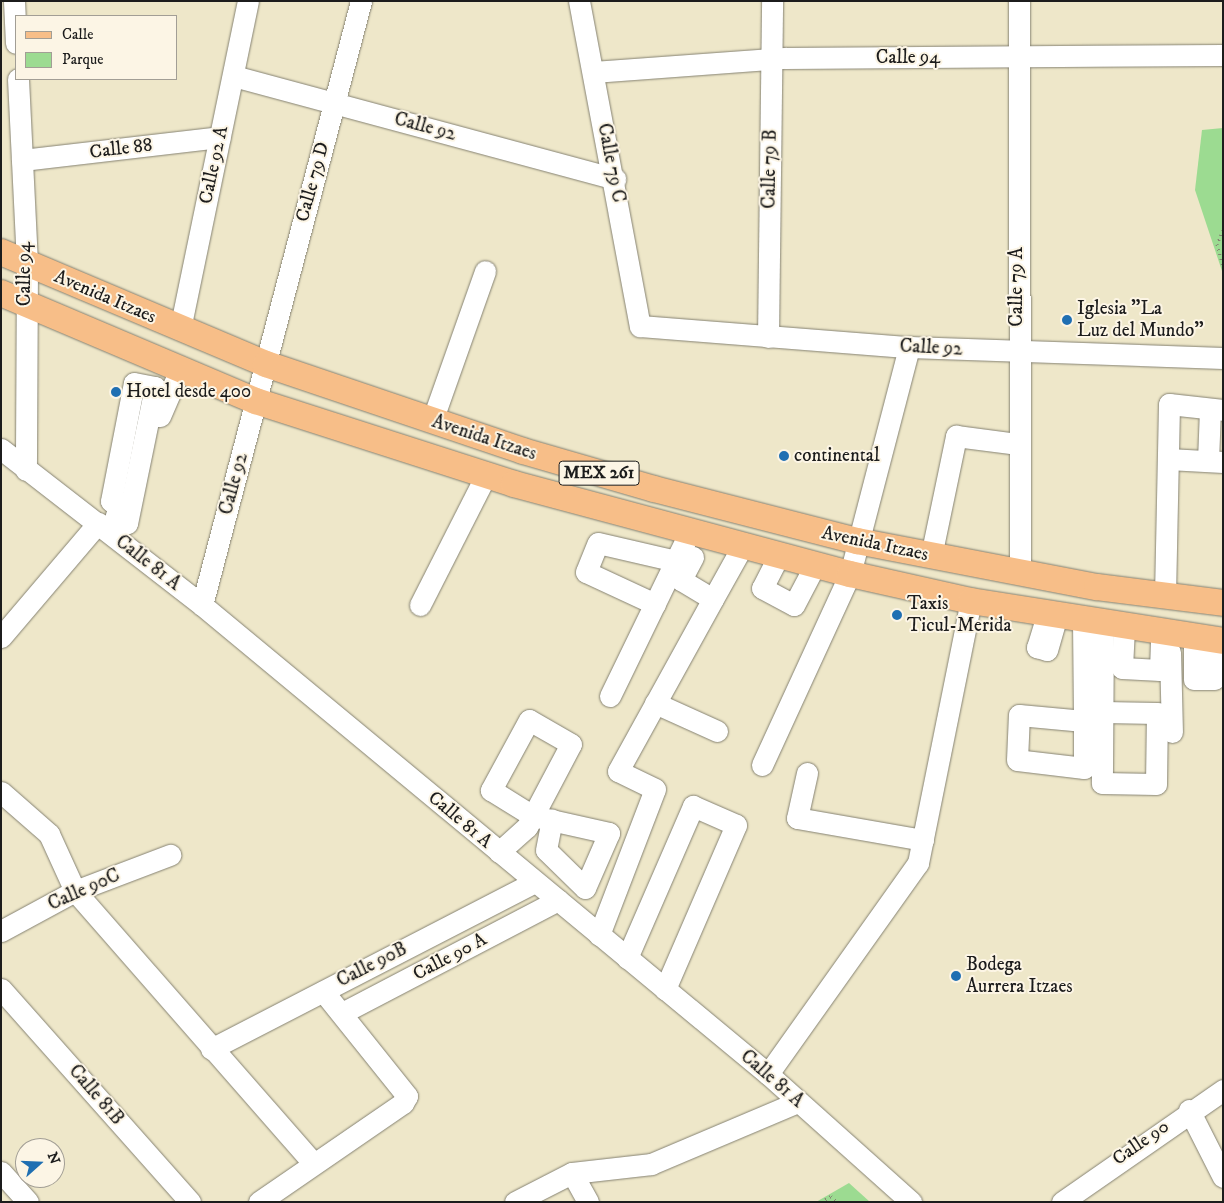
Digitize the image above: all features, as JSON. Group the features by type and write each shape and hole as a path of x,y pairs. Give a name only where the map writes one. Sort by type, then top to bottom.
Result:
{"main road":[{"name":"Avenida Itzaes","path":"1,252 266,364 432,422 523,451 857,542 1097,587 1223,603"},
{"name":"Avenida Itzaes","path":"1,293 179,372 256,401 514,484 850,574 971,601 1052,616 1191,637"},
{"path":"514,484 523,451"},
{"path":"1097,587 1100,624"}],"street":[{"path":"14,1 15,22"},
{"name":"Calle 92 A","path":"180,329 234,76 248,1"},
{"name":"Calle 79 D","path":"266,364 360,1"},
{"name":"Calle 79 C","path":"579,1 615,179 640,326"},
{"name":"Calle 79 B","path":"768,337 772,1"},
{"name":"Calle 79 A","path":"1019,1 1017,353 1020,573"},
{"name":"Calle 94","path":"593,72 771,59 1223,55"},
{"name":"Calle 92","path":"234,76 615,179"},
{"name":"Calle 94","path":"18,80 26,264 26,470"},
{"name":"Calle 88","path":"22,160 220,138"},
{"path":"432,422 485,271"},
{"name":"Calle 92","path":"640,326 768,337 1017,353 1223,358"},
{"path":"762,765 850,574 909,347"},
{"name":"Calle 92","path":"202,605 266,364"},
{"path":"131,550 156,407 155,387 134,383 111,501 119,502 116,517 127,523 156,407 179,372"},
{"path":"1165,596 1169,404 1217,409 1216,462 1168,459"},
{"path":"932,556 956,436 1018,444"},
{"name":"Calle 81 A","path":"1,449 202,605 768,1074 911,1202"},
{"path":"420,605 486,475"},
{"path":"1,638 98,523"},
{"path":"610,696 676,561 698,533"},
{"path":"698,533 680,580 714,599"},
{"path":"655,604 586,572 598,543 676,561"},
{"path":"599,935 655,789 618,771 743,545"},
{"path":"779,555 762,588 794,605 815,565"},
{"path":"768,1074 918,863 971,601"},
{"path":"1100,624 1122,668 1160,670 1191,637"},
{"path":"1100,624 1103,712"},
{"path":"1084,722 1100,624"},
{"path":"1178,732 1191,637"},
{"path":"656,703 717,731"},
{"path":"807,774 797,818 923,840"},
{"path":"1,792 49,834 75,891 313,1163"},
{"path":"627,958 693,806 736,825 665,989"},
{"path":"499,852 542,818"},
{"name":"Calle 90C","path":"1,931 75,891 170,855"},
{"name":"Calle 90B","path":"211,1048 534,882"},
{"name":"Calle 90 A","path":"342,1013 558,900"},
{"name":"Calle 81B","path":"1,988 190,1202"},
{"path":"260,1202 313,1163 403,1103 405,1090 323,991"},
{"name":"Calle 90","path":"1062,1202 1189,1110 1223,1090"},
{"path":"515,1202 572,1173 651,1164 798,1102"},
{"path":"1189,1110 1223,1177"},
{"path":"1,1172 28,1202"},
{"path":"572,1173 588,1202"}],"path":[{"path":"1223,230 1217,244 1223,267"},
{"path":"821,1202 831,1196 838,1202"}],"green space":[{"path":"1223,128 1223,274 1195,190 1202,130"},
{"path":"849,1183 870,1202 816,1202"}],"place":[{"name":"Iglesia \"La Luz del Mundo\"","path":"1067,320"},
{"name":"Hotel desde 400","path":"116,392"},
{"name":"continental","path":"784,456"},
{"name":"Taxis Ticul-Merida","path":"897,615"},
{"name":"Bodega Aurrera Itzaes","path":"956,976"}]}
